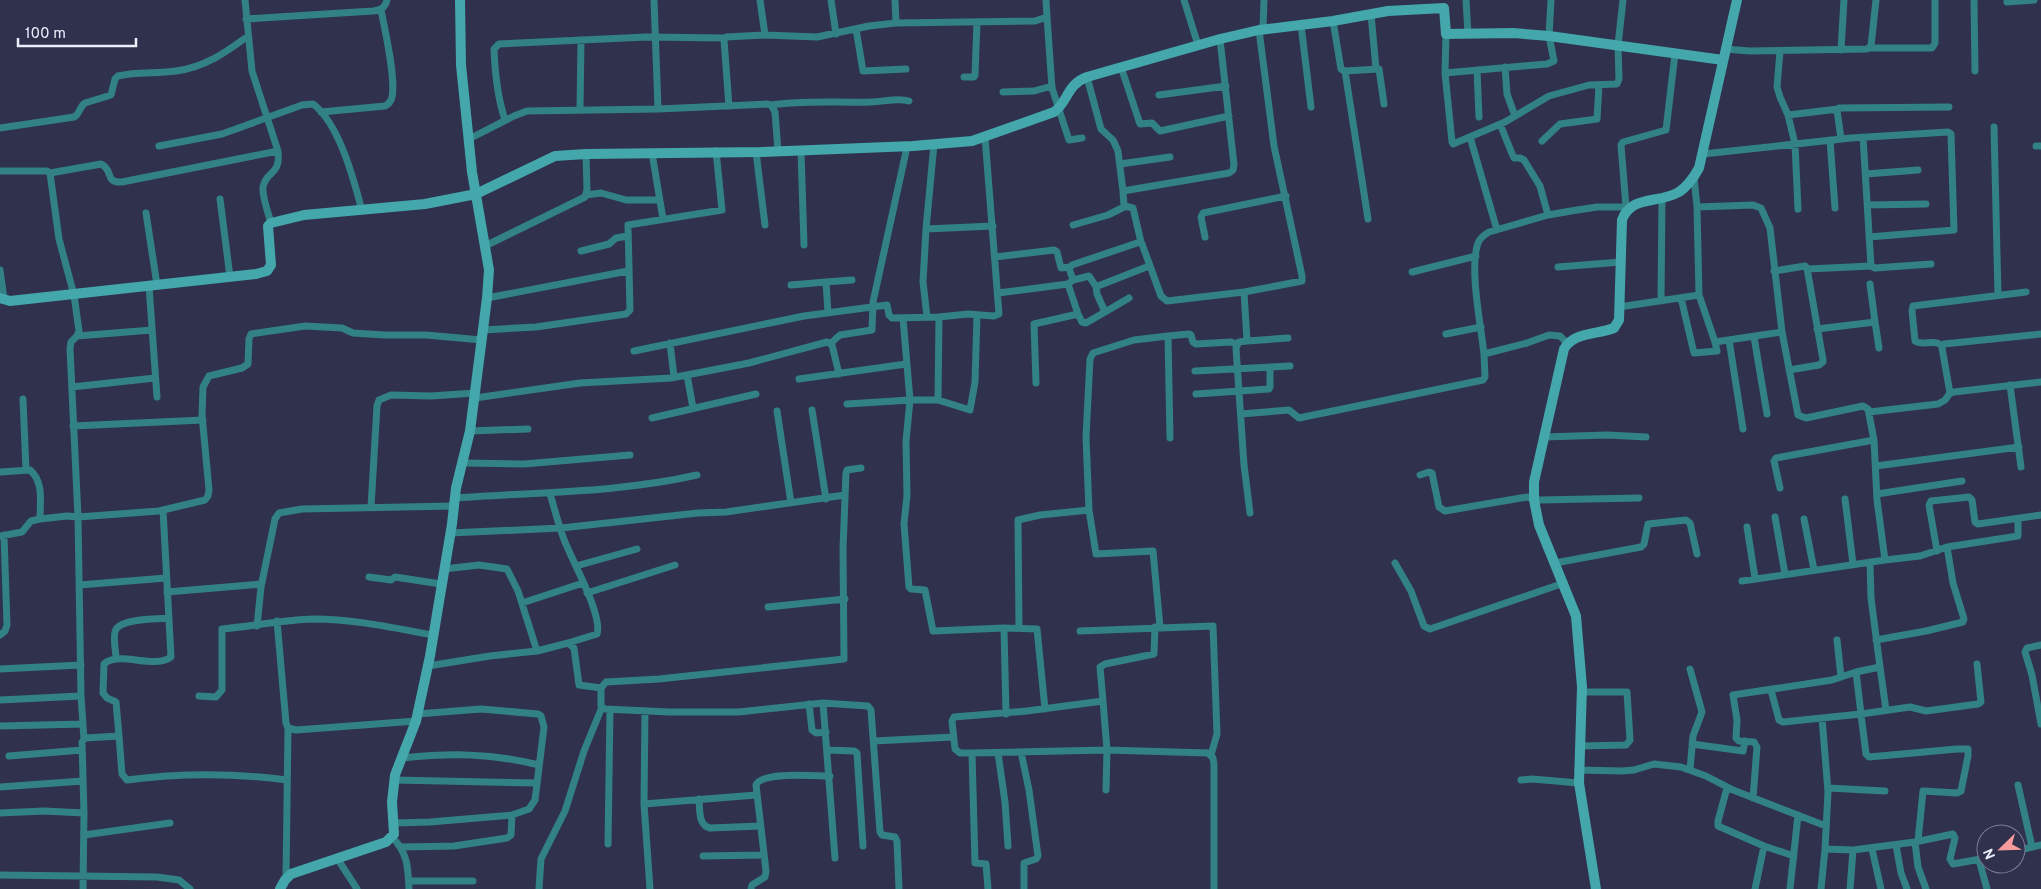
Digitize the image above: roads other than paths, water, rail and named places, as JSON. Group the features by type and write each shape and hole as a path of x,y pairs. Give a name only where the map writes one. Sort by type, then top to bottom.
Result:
{"street":[{"path":"0,270 2,299 10,301 256,274 269,269 272,265 268,226 271,223 263,188 267,178 277,168 279,162 278,151 266,119 252,71 245,0"},
{"path":"246,19 381,10 387,0"},
{"path":"286,878 337,858 386,842 392,838 394,822 392,802 395,780 417,717 428,666 454,502 470,431 483,335 489,270 476,194 461,65 460,0"},
{"path":"654,0 658,109"},
{"path":"760,0 765,35"},
{"path":"831,0 836,34"},
{"path":"894,0 896,23"},
{"path":"1046,0 1052,87 1069,140 1082,138"},
{"path":"1184,0 1198,45"},
{"path":"1073,226 1108,216 1124,207 1133,208 1149,266 1161,296 1167,300 1244,292 1303,279 1274,146 1261,29 1264,0"},
{"path":"1466,0 1468,34"},
{"path":"1446,73 1547,64 1554,61 1550,36 1551,0"},
{"path":"271,223 304,215 425,204 476,194 555,156 716,151 801,151 907,147 972,141 1047,115 1058,106 1074,84 1087,77 1261,29 1333,21 1388,11 1444,8 1446,73 1452,143 1455,144 1500,124 1549,96 1577,88 1615,85 1619,82 1618,45 1623,0"},
{"path":"1241,414 1289,410 1299,418 1483,380 1485,377 1484,354 1476,256 1479,242 1483,236 1548,215 1597,207 1628,207 1680,191 1694,177 1703,154 1737,0"},
{"path":"1841,50 1844,0"},
{"path":"1869,48 1872,42 1876,0"},
{"path":"1726,49 1780,51 1932,48 1935,44 1935,0"},
{"path":"1974,0 1975,71"},
{"path":"2007,2 2034,0"},
{"path":"321,112 385,106 390,103 393,83 381,10"},
{"path":"1371,14 1376,69 1380,71 1384,104"},
{"path":"505,120 496,90 494,57 496,46 502,42 654,37 725,38 765,35 817,37 896,23 1035,21 1047,17"},
{"path":"1333,21 1341,69 1345,72 1368,219"},
{"path":"964,76 975,76 977,22"},
{"path":"1302,25 1311,108"},
{"path":"856,29 863,71 906,69"},
{"path":"1446,34 1513,33 1550,36 1723,60"},
{"path":"0,128 74,117 78,115 81,106 85,103 111,95 115,79 118,76 176,71 200,66 222,55 248,36"},
{"path":"725,38 729,106"},
{"path":"1123,191 1232,172 1234,165 1220,39"},
{"path":"580,109 581,40"},
{"path":"1780,51 1777,86 1788,115 1795,144 1798,209"},
{"path":"1596,889 1578,770 1582,692 1576,616 1539,525 1534,498 1534,482 1564,349 1567,343 1582,336 1614,328 1619,320 1622,220 1628,207 1621,145 1623,142 1666,130 1675,54"},
{"path":"1121,67 1140,124 1152,123 1160,131 1229,116"},
{"path":"1505,67 1507,94 1515,116"},
{"path":"1345,72 1376,69"},
{"path":"1477,70 1479,117"},
{"path":"1087,77 1101,128 1116,145 1120,164 1124,207"},
{"path":"1542,141 1560,124 1597,119 1599,85"},
{"path":"1159,95 1226,86"},
{"path":"1003,92 1034,91 1052,87"},
{"path":"469,139 527,111 658,109 771,105 795,102 872,102 898,99 910,101"},
{"path":"160,146 222,134 302,105 313,104 321,112 344,153 351,170 362,210"},
{"path":"771,105 776,112 778,151"},
{"path":"1788,115 1860,107 1949,107"},
{"path":"1838,109 1841,139"},
{"path":"1500,124 1514,158 1524,160 1540,186 1548,215"},
{"path":"1994,127 1998,295"},
{"path":"1703,154 1863,137 1948,132 1952,136 1954,230 1869,237"},
{"path":"634,350 872,306 887,305 891,318 997,316 1000,310 985,137"},
{"path":"1470,137 1497,230"},
{"path":"1863,137 1871,266"},
{"path":"1830,140 1834,208"},
{"path":"927,317 923,282 934,144"},
{"path":"839,374 831,343 834,338 840,335 872,330 872,306 907,147"},
{"path":"0,171 46,171 50,173 101,164 108,170 111,180 122,182 278,151"},
{"path":"0,635 5,631 7,625 2,536 22,532 31,521 40,519 163,510 199,502 208,496 203,420 203,387 209,376 242,368 248,364 251,334 306,326 336,327 353,333 369,334 483,335 626,314 630,310 627,227 630,224 722,210 716,151"},
{"path":"801,151 804,245"},
{"path":"756,152 765,225"},
{"path":"652,153 663,219"},
{"path":"586,154 586,195"},
{"path":"1120,164 1170,157"},
{"path":"1866,174 1918,170"},
{"path":"50,173 59,238 74,295 79,331 71,342 78,517 81,696 84,739 82,742 84,889"},
{"path":"1681,298 1694,353 1717,351 1702,310 1700,296 1694,177"},
{"path":"485,242 544,218 586,195 601,194 626,200 659,200"},
{"path":"1205,236 1201,217 1202,213 1286,196"},
{"path":"1661,301 1662,198"},
{"path":"220,199 230,277"},
{"path":"1868,205 1926,204"},
{"path":"1697,208 1753,205 1761,208 1770,228 1782,332 1797,412 1802,418 1863,406 1868,408 1874,440 1884,560"},
{"path":"146,213 153,286 152,330 157,397"},
{"path":"926,229 993,226"},
{"path":"581,251 609,244 616,238 627,236"},
{"path":"995,257 1054,250 1057,252 1061,268 1070,267 1141,242"},
{"path":"1412,272 1476,256"},
{"path":"1558,267 1621,262"},
{"path":"1774,271 1805,266 1808,269 1871,266 1875,268 1931,264"},
{"path":"1096,286 1149,266"},
{"path":"1070,267 1070,282 1078,314 1084,323 1129,298"},
{"path":"1789,370 1819,365 1823,362 1808,269"},
{"path":"486,298 628,271"},
{"path":"998,294 1070,282 1089,276 1096,286 1097,294 1105,312"},
{"path":"791,285 852,280"},
{"path":"826,282 828,313"},
{"path":"1870,284 1879,348"},
{"path":"1244,292 1247,341"},
{"path":"1869,412 1938,404 1945,400 1950,393 1942,346 1937,342 1918,343 1915,341 1912,311 1914,306 2026,292"},
{"path":"1619,307 1700,296"},
{"path":"1036,383 1033,325 1078,314"},
{"path":"847,404 938,400 970,410 975,382 977,315"},
{"path":"938,400 939,317"},
{"path":"903,318 910,400 906,441 907,496 904,524 909,588 925,590 933,631 1033,627 1038,630 1046,708"},
{"path":"1817,329 1875,322"},
{"path":"1446,334 1481,328"},
{"path":"77,336 152,330"},
{"path":"1715,342 1782,332"},
{"path":"1106,790 1107,750 1100,667 1105,664 1154,654 1157,627 1153,551 1096,554 1089,510 1086,437 1091,356 1097,351 1134,340 1188,334 1191,335 1193,342 1196,344 1231,342 1237,344 1247,341 1288,338"},
{"path":"1942,346 1947,343 2041,334"},
{"path":"1484,354 1527,344 1549,335 1560,336 1567,343"},
{"path":"1168,336 1170,438"},
{"path":"1754,336 1767,414"},
{"path":"1728,340 1743,429"},
{"path":"371,507 376,406 379,400 391,395 475,396 580,383 657,380 749,363 827,342 831,343"},
{"path":"670,343 674,377"},
{"path":"1237,344 1244,466 1250,513"},
{"path":"798,379 906,364"},
{"path":"1195,371 1290,366"},
{"path":"1196,394 1270,389 1270,368"},
{"path":"687,375 693,408"},
{"path":"72,387 155,378"},
{"path":"1950,393 2041,382"},
{"path":"2010,385 2021,467"},
{"path":"652,418 756,394"},
{"path":"22,399 26,470"},
{"path":"812,410 826,499"},
{"path":"777,411 791,503"},
{"path":"74,426 203,420"},
{"path":"470,431 528,429"},
{"path":"1544,437 1606,435 1646,437"},
{"path":"1780,488 1774,461 1776,458 1874,440"},
{"path":"1876,466 2018,447"},
{"path":"463,462 524,464 630,454"},
{"path":"539,889 541,859 566,811 584,751 602,707 601,688 606,682 659,679 843,660 846,657 844,549 846,472 861,468"},
{"path":"0,472 30,470 37,476 40,488 40,519"},
{"path":"1420,474 1432,473 1439,507 1442,511 1527,497 1539,500 1639,498"},
{"path":"257,626 261,584 275,519 279,513 302,509 454,502 517,494 550,494 642,486 696,475"},
{"path":"1877,494 1962,481"},
{"path":"428,666 537,651 597,634 599,628 588,593 561,528 550,494"},
{"path":"450,533 561,528 689,514 726,512 845,495"},
{"path":"1937,551 1929,506 1931,501 1969,496 1972,500 1976,524 2041,515"},
{"path":"1845,499 1853,564"},
{"path":"163,510 171,659 154,662 116,659 104,664 103,693 107,698 116,702 122,774 127,780 200,774 244,774 287,780"},
{"path":"1019,628 1018,520 1040,515 1089,510"},
{"path":"1775,517 1785,574"},
{"path":"1742,581 1920,556 1947,547 2018,536 2018,518"},
{"path":"1555,563 1641,547 1644,544 1647,524 1686,520 1690,523 1697,554"},
{"path":"1804,520 1814,570"},
{"path":"1747,527 1756,578"},
{"path":"1876,640 1963,622 1964,619 1953,583 1947,547"},
{"path":"576,566 637,549"},
{"path":"1870,562 1876,640 1886,710"},
{"path":"1395,563 1412,591 1426,628 1448,624 1564,583"},
{"path":"444,569 479,565 507,569 511,574 522,603 537,651"},
{"path":"588,593 675,565"},
{"path":"369,577 391,580 395,577 441,584"},
{"path":"79,585 166,578"},
{"path":"522,603 583,583"},
{"path":"167,592 261,584"},
{"path":"768,607 845,599"},
{"path":"116,659 115,631 117,626 140,620 169,618"},
{"path":"199,696 216,697 222,690 222,629 257,626 278,621 315,619 354,622 433,635"},
{"path":"278,621 286,723 288,728 286,878 280,889"},
{"path":"1080,631 1157,627 1214,627 1218,734 1211,755 1214,764 1214,889"},
{"path":"1004,628 1006,714"},
{"path":"1837,640 1841,676"},
{"path":"568,643 574,648 579,685 601,688"},
{"path":"2041,645 2027,648 2025,652 2032,675 2041,724"},
{"path":"0,660 1,669 81,665"},
{"path":"1771,690 1780,721 1861,714 1910,707 1931,710 1978,704 1981,702 1977,664"},
{"path":"1752,798 1757,747 1754,742 1739,741 1736,738 1737,720 1732,697 1832,680 1841,676 1880,667"},
{"path":"1690,669 1702,712 1692,744 1690,770"},
{"path":"1856,672 1866,754 1869,757 1957,749 1968,750 1961,791 1957,793 1923,791 1917,842 1918,867 1926,889"},
{"path":"1580,746 1626,745 1630,740 1627,692 1582,692"},
{"path":"0,700 81,696"},
{"path":"1103,701 1006,714 954,717 952,722 955,749 958,752 972,753 1107,750 1203,751 1211,755"},
{"path":"602,707 610,710 740,712 823,703 868,706 871,710 874,740 880,833 893,836 897,841 899,889"},
{"path":"823,703 835,858"},
{"path":"809,704 812,730 816,733 826,732"},
{"path":"288,728 296,730 481,709 538,714 541,716 544,727 535,800 530,809 512,815 430,822 394,822"},
{"path":"608,844 610,710"},
{"path":"645,711 644,804 650,889"},
{"path":"1821,889 1828,788 1822,718"},
{"path":"0,726 83,724"},
{"path":"84,739 119,736"},
{"path":"874,740 954,737"},
{"path":"1692,744 1743,751 1745,741"},
{"path":"8,756 82,750"},
{"path":"828,750 854,751 857,753 863,846"},
{"path":"998,752 1005,802 1008,846"},
{"path":"1021,752 1038,856 1036,859 1024,863 1024,889"},
{"path":"972,753 974,863 986,864 988,889"},
{"path":"402,758 445,754 507,757 539,766"},
{"path":"1578,770 1628,771 1654,764 1681,767 1706,776 1752,798 1826,826"},
{"path":"751,889 752,885 765,877 756,785 762,778 777,776 830,776"},
{"path":"1521,780 1532,779 1579,783"},
{"path":"395,780 537,783"},
{"path":"0,787 83,781"},
{"path":"2018,785 2032,847"},
{"path":"1728,788 1718,826 1764,846 1794,856"},
{"path":"1828,788 1885,791"},
{"path":"644,804 756,795"},
{"path":"699,799 704,827 760,826"},
{"path":"0,813 44,811 84,813"},
{"path":"402,847 454,846 507,838 511,835 512,815"},
{"path":"1790,889 1798,815"},
{"path":"84,835 170,823"},
{"path":"1825,849 1872,849 1953,834 1955,838 1950,859 1953,864 1976,860"},
{"path":"392,838 402,847 408,871 409,885 473,881"},
{"path":"1896,845 1901,873 1907,889"},
{"path":"2026,848 2041,845"},
{"path":"1755,889 1764,846"},
{"path":"1872,849 1881,889"},
{"path":"1850,889 1853,850"},
{"path":"703,856 764,855"},
{"path":"337,858 357,889"},
{"path":"1984,874 1987,889"},
{"path":"0,875 166,878 179,880 190,889"}]}
